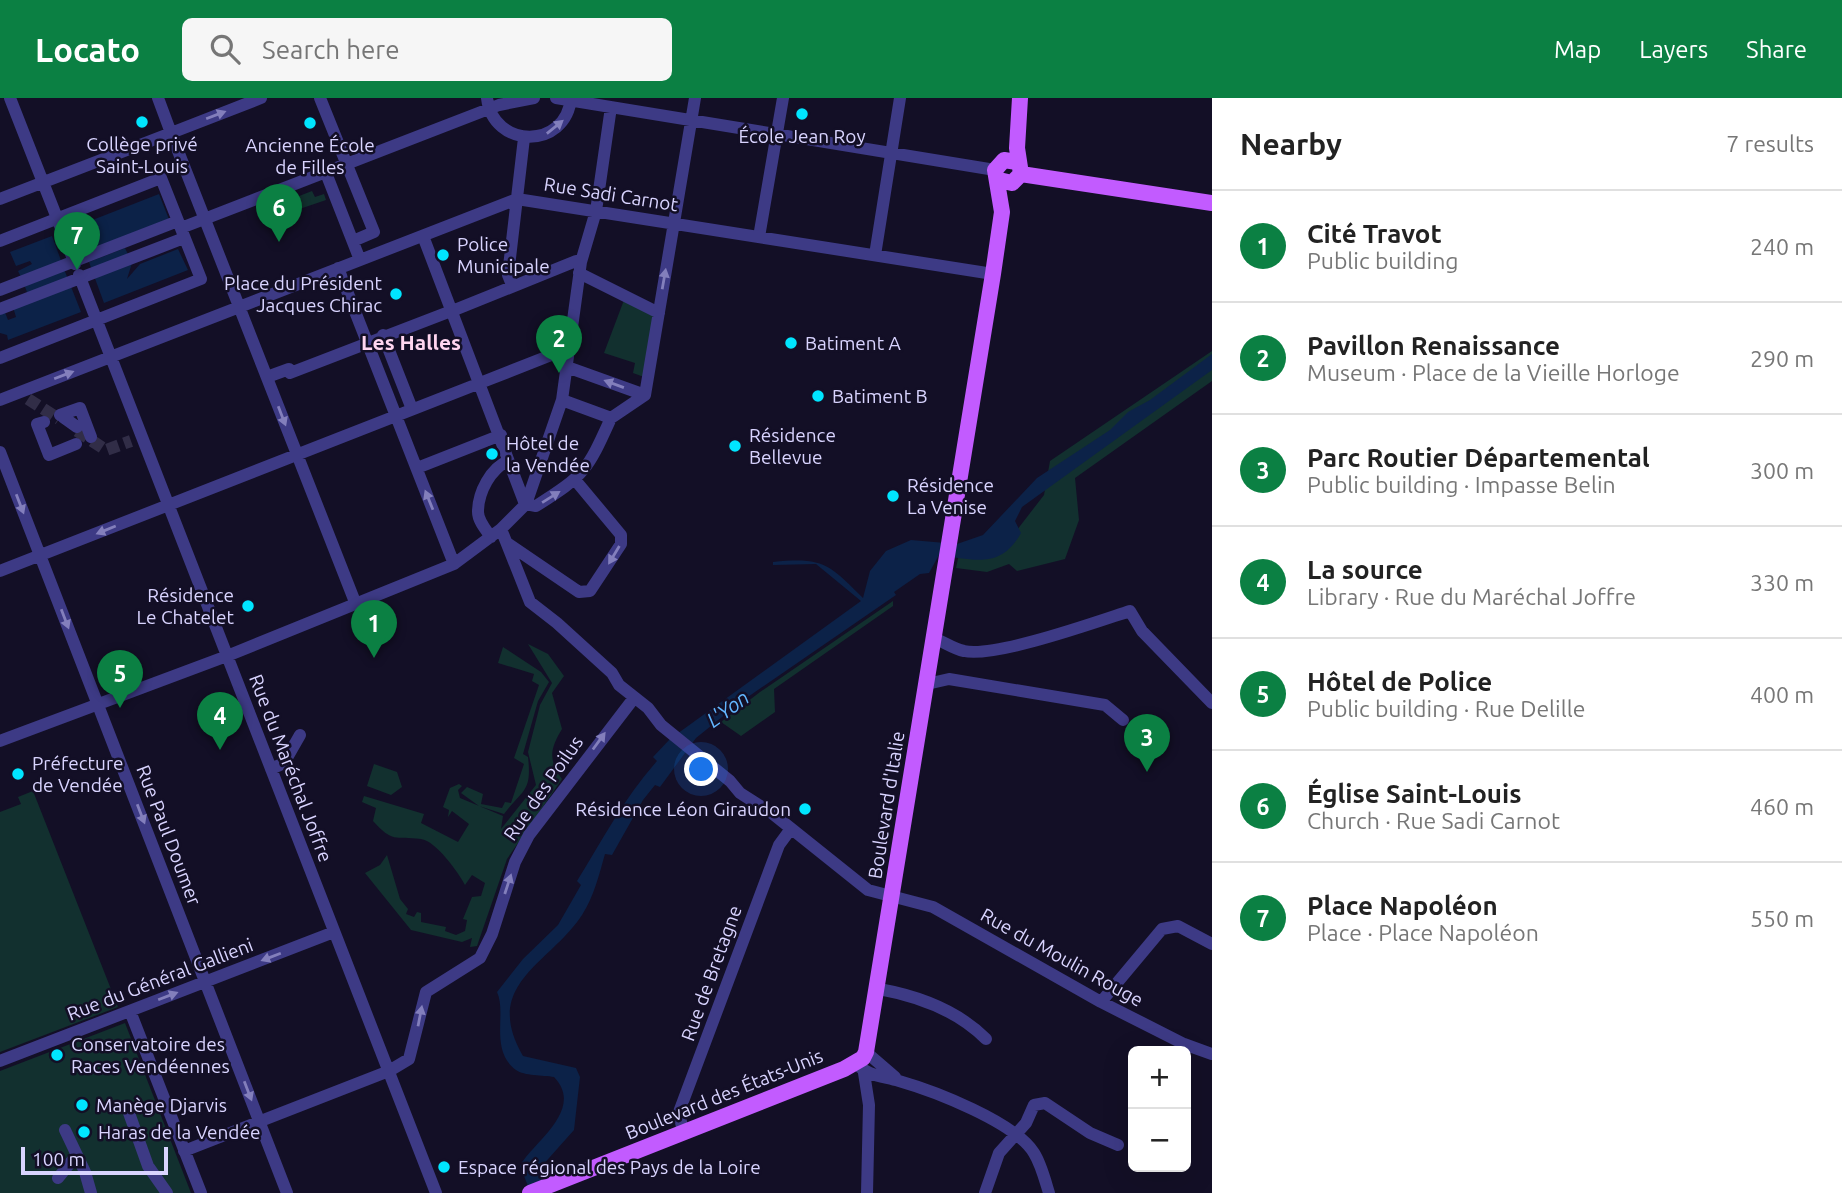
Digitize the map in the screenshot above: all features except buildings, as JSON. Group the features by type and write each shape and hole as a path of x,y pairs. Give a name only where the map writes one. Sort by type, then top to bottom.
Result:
{"main road":[{"path":"993,274 1020,98"},
{"path":"1008,172 1212,203"},
{"name":"Boulevard d'Italie","path":"862,1063 894,895 993,274"},
{"name":"Boulevard des États-Unis","path":"530,1193 862,1063"}],"street":[{"name":"Rue du Maréchal Joffre","path":"10,98 111,357 137,439 169,505 436,1193"},
{"path":"158,98 355,603"},
{"path":"0,199 261,98"},
{"path":"320,98 382,251"},
{"path":"0,290 77,270 326,173 488,104 534,98"},
{"path":"556,98 1008,172"},
{"path":"526,504 536,506 576,481 585,471 611,418 645,395 695,98"},
{"path":"759,237 783,98"},
{"path":"875,255 900,98"},
{"path":"488,104 503,129 524,138 552,131 565,118 571,99"},
{"path":"1,738 227,656 454,564 496,533 526,504 562,400 580,267 596,211 611,107"},
{"path":"512,285 508,275 524,138"},
{"path":"326,173 360,260"},
{"path":"0,241 161,178 201,279 0,358"},
{"name":"Rue Sadi Carnot","path":"0,400 26,395 111,357 517,198 993,274"},
{"path":"0,309 62,285 77,270 97,271 125,261 181,229"},
{"path":"353,241 374,232"},
{"path":"423,236 449,312 501,435 508,461 526,504"},
{"path":"267,377 307,370 383,335 449,312 512,285 580,267 659,313"},
{"path":"338,268 454,564"},
{"path":"383,335 412,409"},
{"path":"0,571 569,348"},
{"path":"567,367 645,395"},
{"path":"562,400 611,418"},
{"path":"77,427 61,416 79,408 91,437"},
{"path":"44,422 37,424 49,454 76,444"},
{"path":"417,468 501,435"},
{"name":"Rue Paul Doumer","path":"0,452 287,1193"},
{"name":"Rue du Moulin Rouge","path":"508,461 495,467 483,492 478,512 506,542 516,564 524,593 530,602 584,648 634,698 740,793 868,890 933,907 1101,1002 1184,1044 1212,1054"},
{"path":"506,542 579,592 586,593 595,587 621,544 618,530 576,481"},
{"path":"516,564 530,557"},
{"path":"934,638 966,652 984,652 1068,632 1130,611 1142,631 1212,703"},
{"path":"930,664 949,679"},
{"path":"927,684 949,679 1105,705 1123,720"},
{"name":"Rue des Poilus","path":"389,1071 410,1058 426,992 480,958 492,934 515,862 529,835 634,698"},
{"path":"271,769 284,763 300,735"},
{"name":"Rue de Bretagne","path":"683,1132 679,1112 779,845 790,830"},
{"path":"1101,1002 1162,929 1178,926 1212,944"},
{"name":"Rue du Général Gallieni","path":"0,1061 334,932"},
{"path":"878,989 937,1006 976,1028 986,1039"},
{"path":"130,1011 201,1193"},
{"path":"862,1063 885,1074"},
{"path":"862,1063 901,1082 998,1121 1016,1132 1035,1153 1049,1193"},
{"path":"862,1063 869,1105"},
{"path":"184,1151 389,1071"},
{"path":"867,1193 869,1105 871,1095 885,1074"},
{"path":"985,1193 999,1153 1026,1123 1034,1105 1045,1104 1090,1133 1118,1145"},
{"path":"129,1113 148,1166 167,1193"},
{"path":"65,1130 75,1157 85,1172 91,1193"},
{"path":"58,1178 75,1157"}],"green space":[{"path":"312,191 315,197 324,194 326,200 285,214 281,203"},
{"path":"624,300 654,314 644,377 633,373 635,363 604,353"},
{"path":"1212,351 1212,381 1075,478 1079,520 1065,559 1017,571 1009,564 987,572 956,568 959,554 1010,539 1044,495 1050,461"},
{"path":"893,601 893,606 774,689 775,712 741,736 721,722 760,692"},
{"path":"528,644 548,654 564,676 552,693 562,729 552,754 554,766 562,779 507,859 477,946 470,947 472,938 462,942 411,930 365,873 380,865 387,855 400,899 408,909 406,914 414,917 417,912 421,913 421,922 446,927 445,931 456,935 465,931 467,920 463,919 472,897 481,896 485,883 472,875 465,885 446,858 427,841 394,837 385,833 373,821 376,808 362,802 364,796 424,814 421,823 458,842 469,824 452,811 448,817 449,810 443,807 450,788 459,784 462,786 458,790 460,798 503,816 501,829 536,785 528,752 540,705 552,683"},
{"path":"503,647 541,672 549,682 538,701 523,754 528,757 527,784 504,814 479,806 461,793 467,787 483,794 481,804 502,808 505,802 511,803 524,764 514,758 539,685 532,681 534,674 498,663"},
{"path":"374,764 397,772 402,787 391,795 367,786"},
{"path":"33,791 118,1007 0,1052 0,812 21,804 18,797"},
{"name":"Haras de la Vendée","path":"125,1023 191,1193 0,1193 0,1071"}],"water":[{"path":"159,194 170,222 83,255 72,228"},
{"path":"52,236 62,263 22,279 18,271 32,264 30,261 16,266 10,252"},
{"path":"125,248 132,263 127,279 140,264 178,249 188,270 104,303 89,262"},
{"path":"64,269 81,312 8,340 7,335 0,333 0,312 4,310 8,320 16,317 13,307 28,295 24,284"},
{"name":"L'Yon","path":"1212,354 1212,370 1022,507 1015,521 1021,533 1005,552 996,557 975,560 939,555 929,573 920,574 894,592 896,595 742,701 696,738 660,787 655,785 643,800 612,855 605,854 593,893 582,915 525,977 515,993 510,1010 512,1031 523,1056 576,1068 580,1077 574,1130 541,1167 546,1178 528,1186 520,1166 560,1114 564,1102 562,1089 554,1077 519,1072 508,1062 501,1042 500,1001 497,992 523,959 558,925 581,885 577,881 605,834 634,789 657,761 653,757 670,739 861,601 816,564 773,565 773,562 803,561 824,565 842,577 863,598 870,571 886,551 911,540 957,544 983,535 1037,478 1110,430 1128,412 1150,400"}],"tunnel":[{"path":"28,399 59,419"},
{"path":"77,431 106,450 131,441"}],"place":[{"name":"École Jean Roy","path":"802,114"},
{"name":"Collège privé Saint-Louis","path":"142,122"},
{"name":"Ancienne École de Filles","path":"310,123"},
{"name":"Église Saint-Louis","path":"279,242"},
{"name":"Police Municipale","path":"443,255"},
{"name":"Place Napoléon","path":"77,270"},
{"name":"Place du Président Jacques Chirac","path":"396,294"},
{"name":"Batiment A","path":"791,343"},
{"name":"Pavillon Renaissance","path":"559,373"},
{"name":"Batiment B","path":"818,396"},
{"name":"Résidence Bellevue","path":"735,446"},
{"name":"Hôtel de la Vendée","path":"492,454"},
{"name":"Résidence La Venise","path":"893,496"},
{"name":"Résidence Le Chatelet","path":"248,606"},
{"name":"Cité Travot","path":"374,658"},
{"name":"Hôtel de Police","path":"120,708"},
{"name":"La source","path":"220,750"},
{"name":"Parc Routier Départemental","path":"1147,772"},
{"name":"Préfecture de Vendée","path":"18,774"},
{"name":"Résidence Léon Giraudon","path":"805,809"},
{"name":"Conservatoire des Races Vendéennes","path":"57,1055"},
{"name":"Manège Djarvis","path":"82,1105"},
{"name":"Haras de la Vendée","path":"84,1132"},
{"name":"Espace régional des Pays de la Loire","path":"444,1167"}],"district":[{"name":"Les Halles","path":"411,343"}]}
